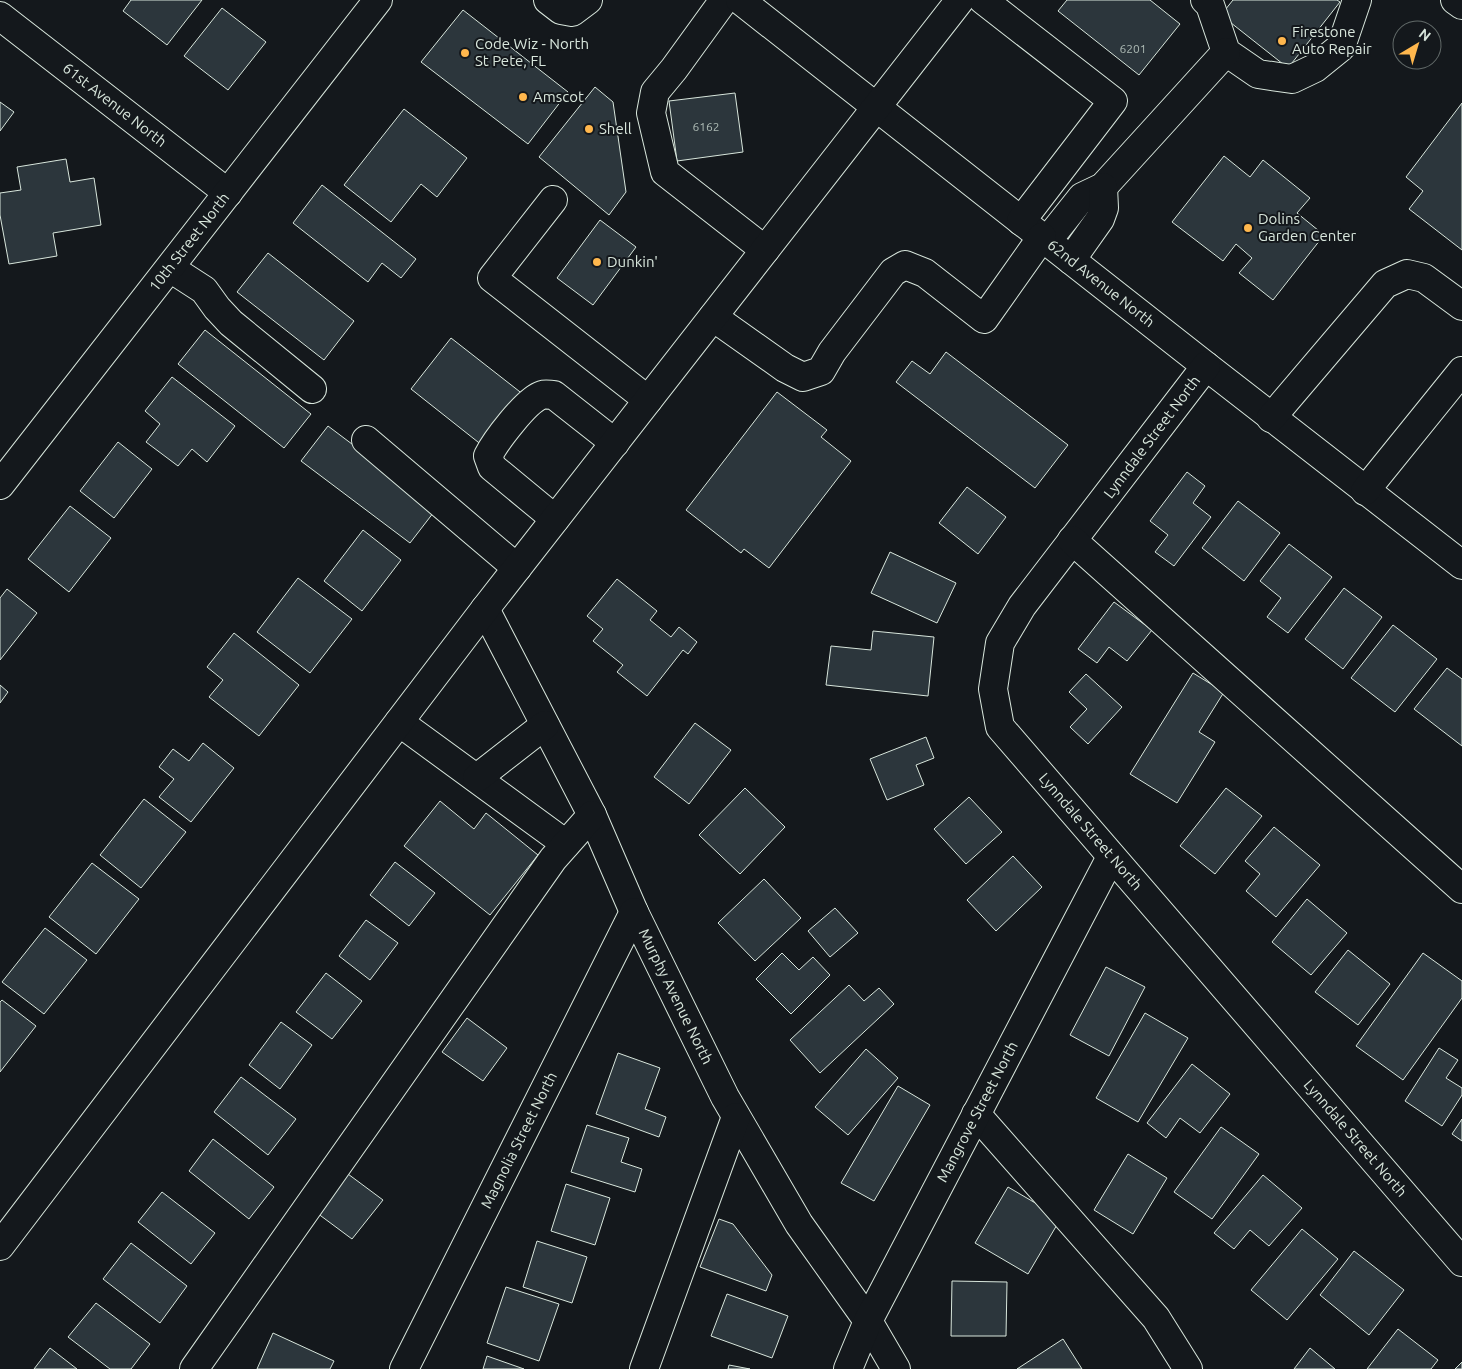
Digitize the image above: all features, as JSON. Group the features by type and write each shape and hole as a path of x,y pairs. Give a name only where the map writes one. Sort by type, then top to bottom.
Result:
{"street":[{"name":"10th Street North","path":"0,485 378,0"},
{"path":"548,0 561,10 572,12 588,0"},
{"path":"724,0 655,92 651,113 665,172 765,250"},
{"name":"62nd Avenue North","path":"740,0 1271,418 1462,564"},
{"path":"0,1246 485,609 960,0"},
{"path":"983,0 1112,101 1021,221"},
{"path":"1205,0 1210,5 1226,52 1258,74 1292,80 1315,68 1341,47 1357,0"},
{"path":"1455,0 1462,5"},
{"name":"61st Avenue North","path":"0,16 228,193"},
{"path":"713,317 785,368 803,377 821,371 832,352 893,272 905,265 925,273 984,319 1045,239 1082,196 1103,187 1226,52"},
{"path":"1071,260 1100,219 1104,208 1103,187"},
{"path":"553,200 492,278 648,400"},
{"path":"170,268 204,290 231,323 312,389"},
{"path":"1271,418 1385,284 1407,274 1424,278 1462,306"},
{"name":"Lynndale Street North","path":"1206,366 1022,606 1000,643 993,689 1000,727 1462,1262"},
{"path":"1365,491 1462,371"},
{"path":"555,519 492,466 488,456 494,445 529,403 542,395 554,395 615,443"},
{"path":"366,440 517,568"},
{"path":"1072,540 1462,889"},
{"name":"Murphy Avenue North","path":"485,609 592,815 634,912 724,1097 800,1224 868,1321 896,1369"},
{"path":"399,722 566,844"},
{"path":"477,778 545,725"},
{"path":"194,1369 552,859 592,815"},
{"name":"Mangrove Street North","path":"848,1369 868,1321 1111,857"},
{"name":"Magnolia Street North","path":"404,1369 634,912"},
{"path":"976,1114 1156,1318 1188,1369"},
{"path":"644,1369 736,1117"}],"building":[{"path":"131,0 202,0 167,45 123,11"},
{"path":"1067,0 1150,0 1180,24 1139,75 1058,11"},
{"name":"Firestone Auto Repair","path":"1233,0 1337,0 1340,2 1288,68 1221,15"},
{"path":"222,8 266,42 228,90 184,56"},
{"path":"463,10 568,92 528,144 421,62"},
{"name":"Shell","path":"595,87 613,102 626,192 609,215 539,157"},
{"name":"Shell","path":"735,93 743,152 677,161 669,101"},
{"path":"0,102 14,112 0,131"},
{"path":"1462,103 1462,250 1409,209 1423,191 1406,177"},
{"path":"404,109 467,158 437,197 421,184 391,222 344,185"},
{"name":"Dolins Garden Center","path":"1224,156 1250,177 1263,160 1310,198 1297,213 1324,235 1273,300 1239,273 1252,258 1236,244 1223,261 1172,222"},
{"path":"66,159 70,182 94,178 101,225 53,233 57,256 9,264 0,215 0,193 21,190 17,167"},
{"path":"322,185 416,259 401,278 382,263 368,282 293,223"},
{"name":"Dunkin'","path":"600,220 636,247 593,305 557,278"},
{"path":"268,253 354,321 324,360 237,292"},
{"path":"205,330 311,414 284,448 178,364"},
{"path":"451,338 524,395 483,446 411,389"},
{"path":"946,352 1068,445 1035,488 896,382 912,361 930,374"},
{"path":"172,377 235,426 207,462 192,449 178,466 146,442 160,424 145,411"},
{"path":"777,392 827,430 821,437 851,461 769,568 744,549 741,553 686,510"},
{"path":"328,426 437,508 410,543 301,461"},
{"path":"118,442 152,469 114,518 80,491"},
{"path":"1187,472 1205,486 1193,503 1211,517 1174,566 1155,552 1168,535 1150,521"},
{"path":"967,487 1006,517 978,554 939,523"},
{"path":"1238,501 1280,533 1244,581 1202,548"},
{"path":"70,506 111,538 69,592 28,559"},
{"path":"363,530 401,560 362,611 324,581"},
{"path":"1289,544 1332,577 1288,633 1267,617 1281,598 1260,581"},
{"path":"890,552 956,583 937,623 871,593"},
{"path":"298,578 352,619 310,673 257,632"},
{"path":"617,579 657,611 650,620 671,637 679,627 697,642 688,654 683,650 647,696 617,672 623,665 593,641 603,629 587,616"},
{"path":"1344,588 1382,617 1343,669 1305,639"},
{"path":"7,589 37,613 0,660 0,598"},
{"path":"1114,602 1152,630 1127,661 1109,647 1097,663 1078,649"},
{"path":"1393,625 1437,659 1395,712 1351,678"},
{"path":"873,631 934,637 928,696 826,685 831,646 871,650"},
{"path":"234,633 299,685 259,736 209,697 223,680 207,667"},
{"path":"1447,668 1462,679 1462,746 1414,709"},
{"path":"1193,673 1224,692 1199,732 1215,742 1177,803 1130,774"},
{"path":"1086,674 1122,707 1088,744 1070,727 1087,709 1069,692"},
{"path":"0,685 8,692 0,703"},
{"path":"695,723 731,750 689,804 654,777"},
{"path":"926,737 934,758 916,765 924,785 887,800 870,759"},
{"path":"203,743 234,768 191,822 159,797 174,779 159,767 173,749 189,761"},
{"path":"745,788 785,827 740,874 699,835"},
{"path":"1226,788 1262,816 1215,874 1180,846"},
{"path":"969,797 1002,832 966,864 934,829"},
{"path":"144,799 186,832 141,888 100,855"},
{"path":"440,801 474,829 486,813 538,855 490,915 404,846"},
{"path":"1274,827 1320,865 1276,917 1246,891 1260,874 1245,861"},
{"path":"1013,856 1042,887 996,931 967,900"},
{"path":"395,862 435,893 409,926 370,895"},
{"path":"92,863 139,899 96,954 49,917"},
{"path":"764,879 801,918 755,961 718,923"},
{"path":"1307,899 1347,933 1311,975 1272,942"},
{"path":"835,908 858,933 830,957 808,931"},
{"path":"366,920 398,943 370,980 339,956"},
{"path":"45,928 87,960 44,1014 2,982"},
{"path":"1348,950 1390,984 1358,1025 1315,992"},
{"path":"782,953 799,970 813,957 830,975 791,1014 756,979"},
{"path":"1423,953 1462,981 1462,998 1403,1080 1356,1046"},
{"path":"1106,967 1145,987 1109,1056 1070,1035"},
{"path":"326,973 362,1001 332,1039 296,1012"},
{"path":"849,985 864,1001 879,988 894,1004 820,1073 790,1040"},
{"path":"2,1000 36,1026 0,1072 0,1002"},
{"path":"1145,1013 1188,1038 1138,1122 1096,1098"},
{"path":"467,1018 507,1048 483,1081 442,1052"},
{"path":"281,1022 312,1045 280,1089 249,1065"},
{"path":"1439,1048 1458,1060 1446,1078 1462,1088 1462,1095 1442,1126 1405,1101"},
{"path":"866,1049 898,1078 848,1135 815,1107"},
{"path":"618,1053 660,1068 645,1109 666,1117 659,1137 596,1114"},
{"path":"1192,1064 1230,1094 1200,1133 1180,1118 1166,1138 1147,1123"},
{"path":"241,1077 296,1119 268,1155 214,1112"},
{"path":"898,1086 930,1105 874,1201 841,1183"},
{"path":"1462,1119 1462,1141 1452,1134"},
{"path":"587,1125 629,1138 621,1162 642,1169 635,1192 571,1172"},
{"path":"1221,1127 1259,1154 1212,1219 1174,1192"},
{"path":"213,1139 274,1187 249,1219 189,1171"},
{"path":"1128,1154 1167,1178 1133,1234 1094,1210"},
{"path":"348,1174 383,1200 352,1239 317,1213"},
{"path":"1263,1175 1302,1208 1269,1246 1250,1230 1234,1249 1214,1233"},
{"path":"566,1184 610,1198 595,1245 551,1231"},
{"path":"1008,1187 1061,1218 1028,1274 975,1243"},
{"path":"162,1192 215,1233 191,1264 138,1222"},
{"path":"719,1219 733,1224 772,1275 766,1291 700,1267"},
{"path":"1302,1229 1338,1259 1287,1320 1251,1290"},
{"path":"537,1241 587,1257 572,1303 523,1287"},
{"path":"131,1243 187,1286 160,1323 103,1279"},
{"path":"1354,1251 1404,1290 1369,1335 1320,1295"},
{"path":"952,1281 1007,1282 1006,1336 951,1336"},
{"path":"506,1287 559,1304 539,1361 487,1343"},
{"path":"727,1294 788,1316 772,1358 711,1336"},
{"path":"96,1303 150,1344 131,1369 110,1369 68,1337"},
{"path":"1398,1329 1438,1360 1431,1369 1367,1369"},
{"path":"273,1333 334,1361 330,1369 257,1369"},
{"path":"1063,1339 1082,1369 1017,1369"},
{"path":"50,1348 77,1369 34,1369"},
{"path":"1310,1348 1335,1369 1294,1369"},
{"path":"487,1356 524,1369 483,1369"},
{"path":"1462,1362 1462,1369 1455,1369"},
{"path":"729,1365 750,1369 728,1369"}],"place":[{"name":"Firestone Auto Repair","path":"1282,41"},
{"name":"Code Wiz - North St Pete, FL","path":"465,53"},
{"name":"Amscot","path":"523,97"},
{"name":"Shell","path":"589,129"},
{"name":"Dolins Garden Center","path":"1248,228"},
{"name":"Dunkin'","path":"597,262"}]}
